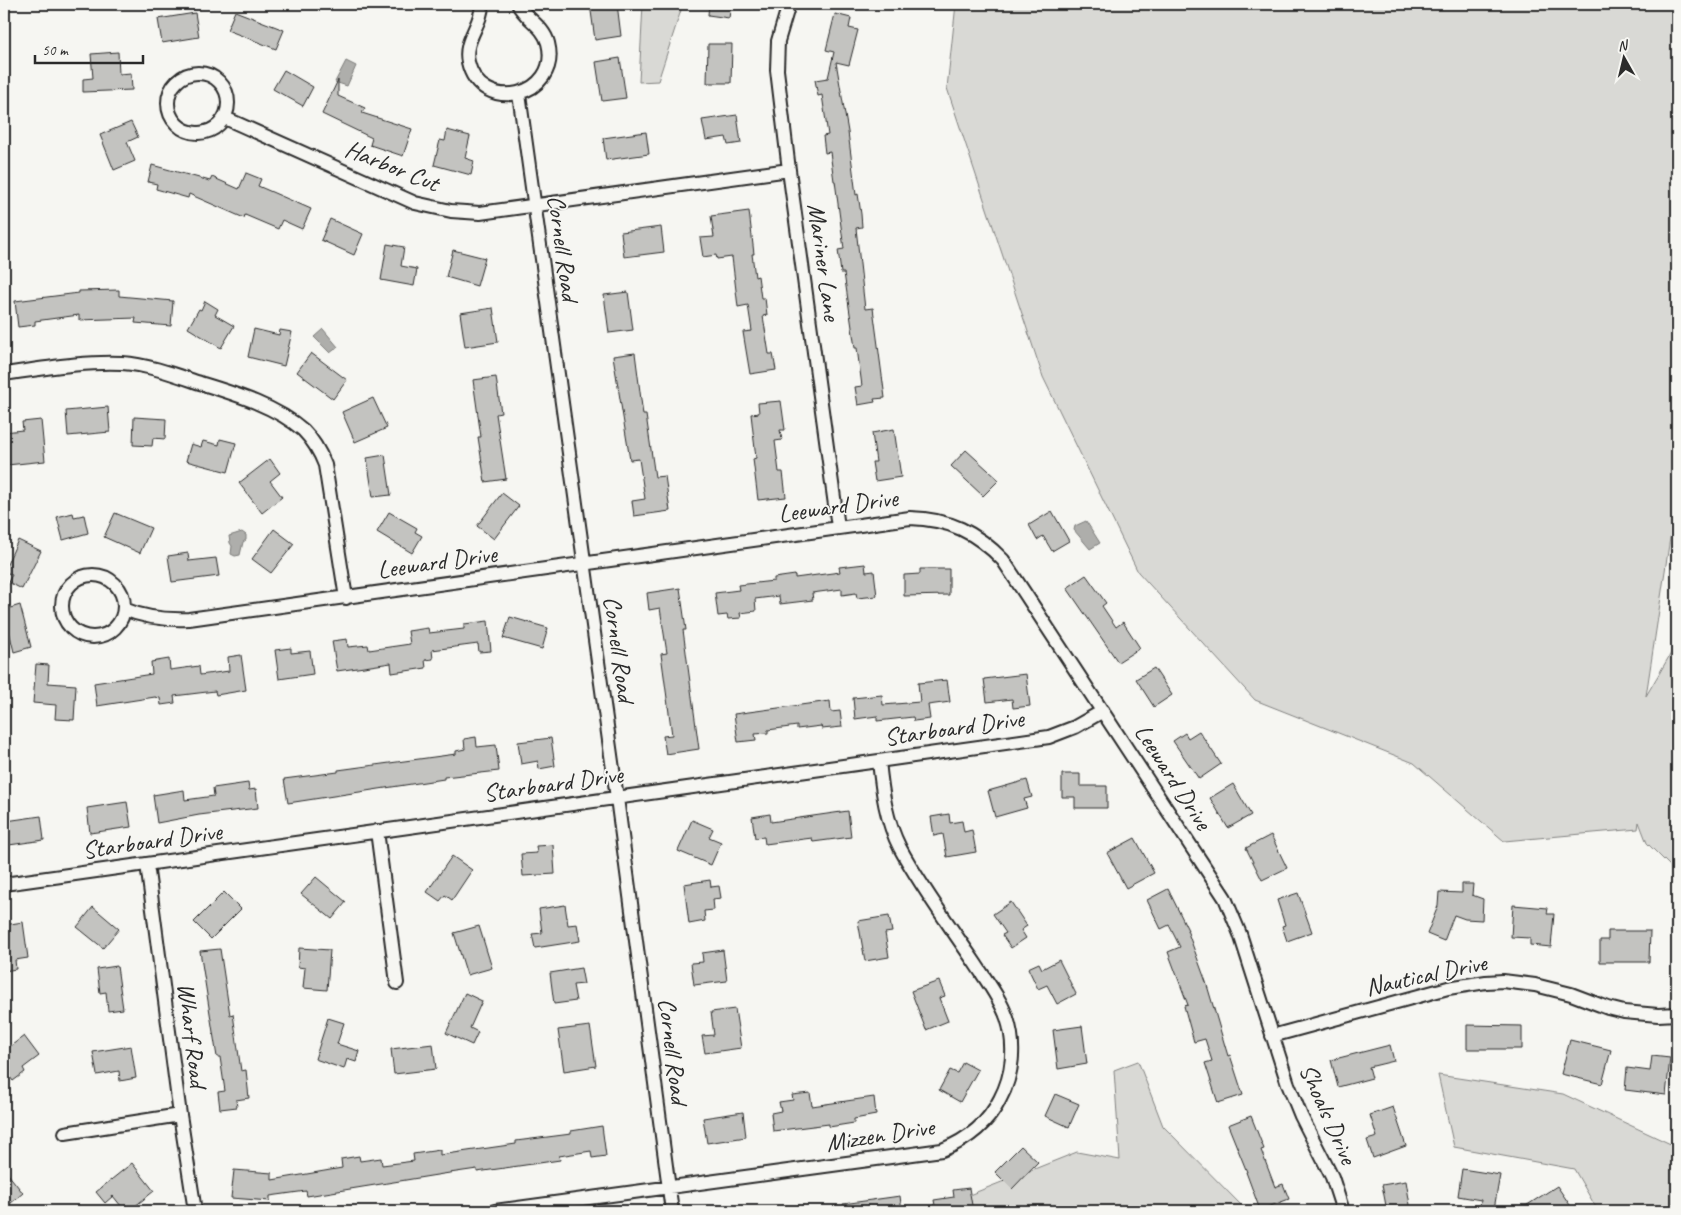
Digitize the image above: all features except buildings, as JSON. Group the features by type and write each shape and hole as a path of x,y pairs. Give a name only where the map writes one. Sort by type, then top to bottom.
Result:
{"street":[{"path":"482,4 481,15 468,44 467,57 471,71 480,83 491,91 506,95 519,94 530,89 538,82 548,66 549,57 546,37 518,4"},
{"name":"Mariner Lane","path":"789,4 780,32 777,60 789,170 838,527"},
{"path":"192,73 209,75 223,85 227,93 229,101 225,118 220,125 204,133 196,134 180,128 169,114 168,96 171,88 192,73"},
{"name":"Cornell Road","path":"519,94 618,798 672,1211"},
{"name":"Harbor Cut","path":"225,118 421,205 451,211 480,213 789,170"},
{"path":"4,374 104,362 144,366 250,399 289,420 309,438 319,451 325,466 346,598"},
{"name":"Leeward Drive","path":"124,609 149,617 189,619 910,518 936,520 960,528 983,541 1003,560 1225,898 1240,934 1272,1036"},
{"path":"97,575 104,577 117,586 124,601 124,609 122,617 112,630 106,634 90,636 75,631 69,625 65,618 62,602 64,594 74,582 81,578 97,575"},
{"name":"Starboard Drive","path":"4,884 1049,737 1075,727 1103,711"},
{"name":"Mizzen Drive","path":"495,1211 942,1150 962,1141 982,1125 994,1111 1004,1092 1011,1069 1011,1040 1007,1019 993,990 912,869 900,847 885,805 879,761"},
{"path":"377,831 396,983"},
{"name":"Wharf Road","path":"147,864 194,1211"},
{"name":"Nautical Drive","path":"1272,1036 1448,988 1486,982 1519,982 1553,989 1624,1012 1658,1016 1677,1014"},
{"name":"Shoals Drive","path":"1272,1036 1294,1100 1332,1177 1343,1211"},
{"path":"65,1132 180,1115"}],"shaded area":[{"path":"643,4 683,4 658,81 639,82"},
{"path":"956,4 1677,4 1677,518 1670,538 1646,696 1677,643 1677,873 1647,843 1639,822 1638,829 1504,841 1414,763 1255,700 1138,572 1043,377 947,88"},
{"path":"346,61 356,66 347,86 335,82"},
{"path":"323,329 338,347 330,353 314,337"},
{"path":"1086,521 1100,543 1090,549 1074,530 1075,526"},
{"path":"242,532 246,535 246,540 243,542 240,555 235,556 231,554 232,546 229,536"},
{"path":"1138,1061 1163,1126 1247,1211 929,1211 1077,1152 1120,1160 1114,1070"},
{"path":"1438,1075 1563,1094 1677,1147 1677,1211 1598,1211 1574,1169 1454,1147"}]}
